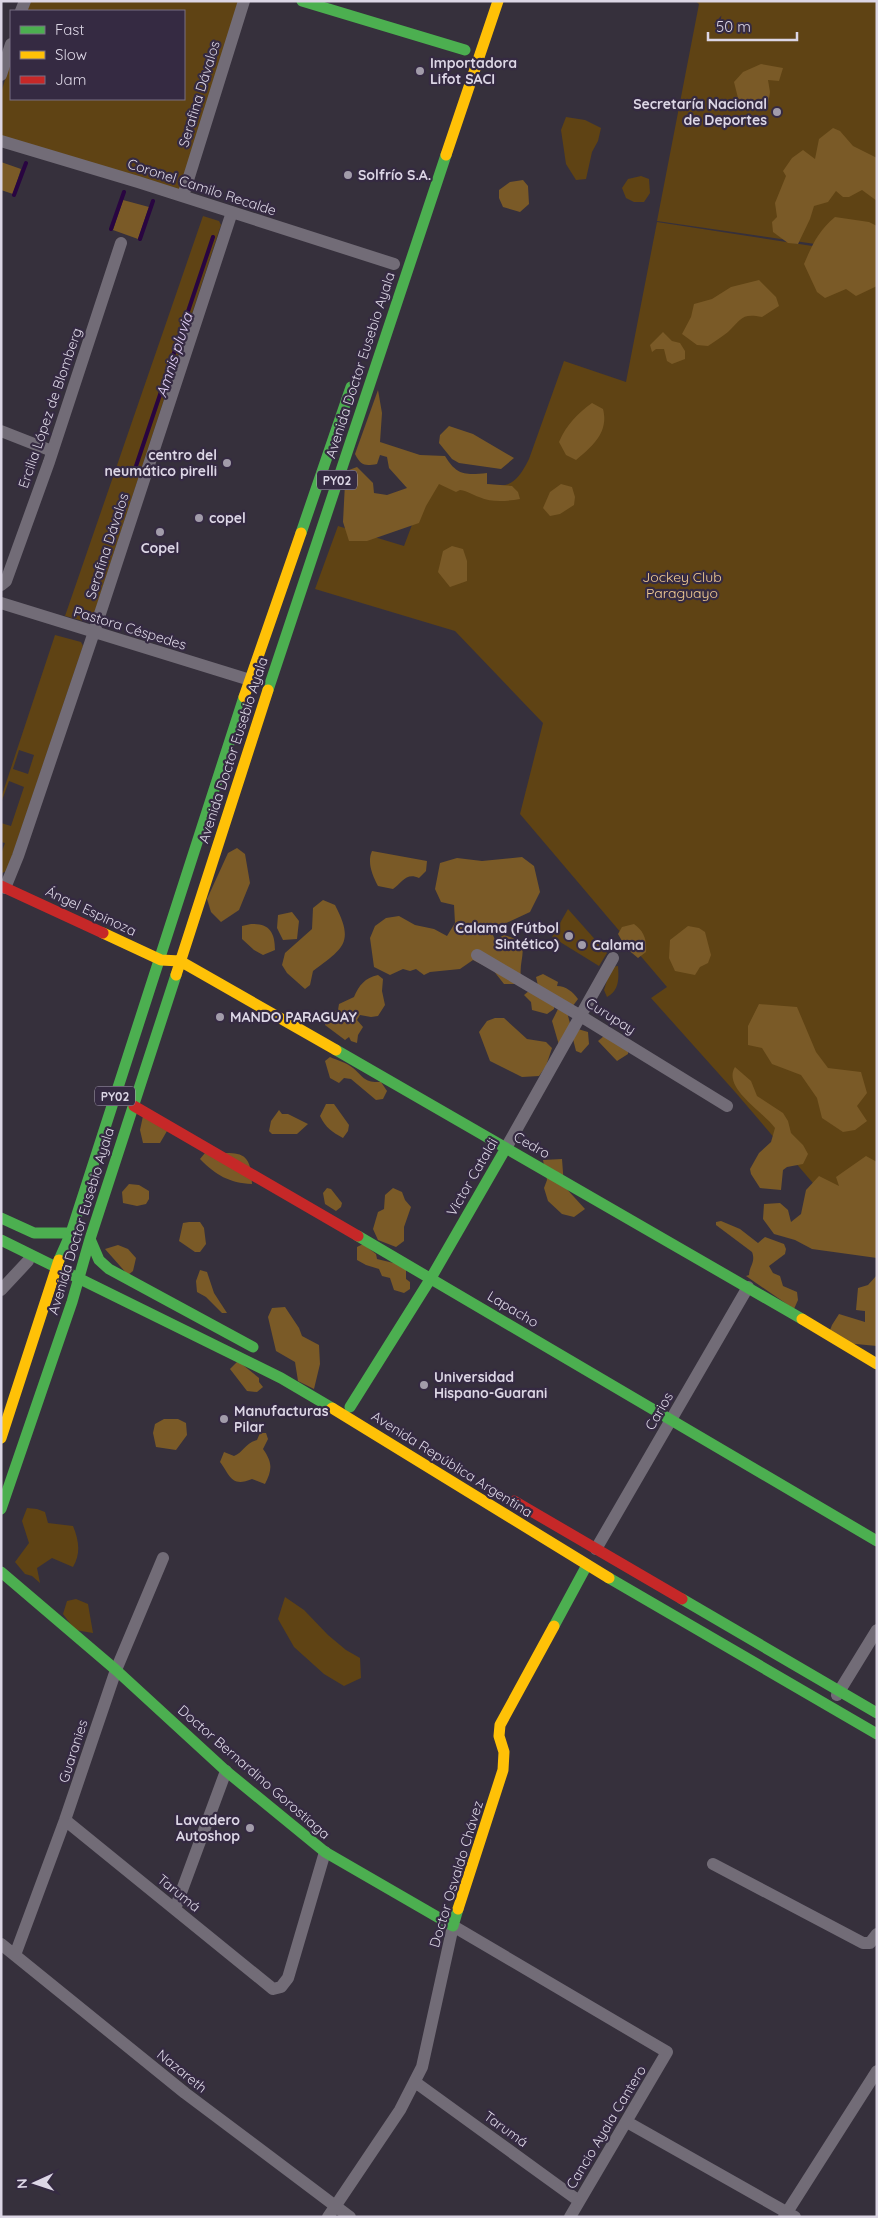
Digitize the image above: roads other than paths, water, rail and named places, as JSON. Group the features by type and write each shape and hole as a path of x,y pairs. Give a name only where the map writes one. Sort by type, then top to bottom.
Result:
{"main road":[{"path":"302,1 465,51"},
{"name":"Avenida Doctor Eusebio Ayala","path":"1,1438 58,1262 71,1233 254,734 498,1"},
{"name":"Avenida Doctor Eusebio Ayala","path":"1,1509 84,1300 90,1239 134,1106 170,960 250,680 356,373"},
{"path":"250,680 258,688 260,697 251,726 254,734"},
{"name":"Ángel Espinoza","path":"3,888 170,960"},
{"name":"Cedro","path":"170,960 506,1148 748,1287 877,1364"},
{"name":"Lapacho","path":"134,1106 432,1278 671,1421 877,1541"},
{"name":"Victor Cataldi","path":"350,1407 432,1278 506,1148"},
{"path":"1,1218 34,1233 71,1233"},
{"name":"Avenida República Argentina","path":"1,1231 285,1373 297,1383 587,1565 877,1734"},
{"path":"90,1239 99,1260 109,1269 263,1353"},
{"name":"Avenida República Argentina","path":"1,1240 285,1373"},
{"path":"1,1246 34,1269 49,1292"},
{"path":"84,1300 125,1310 281,1386 297,1383"},
{"name":"Avenida República Argentina","path":"297,1383 374,1420"},
{"path":"415,1458 423,1447"},
{"name":"Avenida República Argentina","path":"505,1496 877,1713"},
{"name":"Doctor Osvaldo Chávez","path":"453,1926 503,1770 504,1752 499,1736 500,1725 506,1709 587,1565"},
{"name":"Doctor Bernardino Gorostiaga","path":"1,1572 116,1670 226,1771 325,1852 453,1926"}],"street":[{"name":"Serafina Dávalos","path":"184,196 244,1"},
{"path":"1,75 10,47"},
{"path":"465,51 481,54"},
{"name":"Coronel Camilo Recalde","path":"1,141 184,196 394,264"},
{"name":"Serafina Dávalos","path":"3,888 18,856 94,632 232,212"},
{"name":"Ercilia López de Blomberg","path":"2,591 52,451 120,243"},
{"path":"1,432 52,451"},
{"name":"Pastora Céspedes","path":"2,591 94,632 250,680"},
{"name":"Curupay","path":"477,955 579,1014 727,1106"},
{"name":"Victor Cataldi","path":"506,1148 579,1014 613,958"},
{"path":"1,1290 34,1269"},
{"name":"Carios","path":"596,1549 748,1287"},
{"name":"Guaranies","path":"15,1954 66,1820 116,1670 163,1558"},
{"path":"830,1708 877,1630"},
{"path":"175,1909 226,1771"},
{"name":"Tarumá","path":"66,1820 272,1989 281,1987 288,1978 325,1852"},
{"path":"713,1864 863,1943 870,1943 877,1934"},
{"name":"Doctor Bernardino Gorostiaga","path":"453,1926 667,2052"},
{"name":"Doctor Osvaldo Chávez","path":"332,2211 400,2110 415,2082 427,2051 453,1926"},
{"name":"Nazareth","path":"1,1944 332,2211 350,2217"},
{"name":"Cancio Ayala Cantero","path":"570,2217 667,2052"},
{"path":"627,2122 789,2215 877,2071"},
{"name":"Tarumá","path":"415,2082 579,2201"}],"waterway":[{"name":"Amnis pluvia","path":"14,195 26,163"},
{"name":"Amnis pluvia","path":"111,229 124,192"},
{"name":"Amnis pluvia","path":"140,239 153,201"},
{"name":"Amnis pluvia","path":"134,472 213,237"}],"place":[{"name":"Importadora Lifot SACI","path":"420,71"},
{"name":"Secretaría Nacional de Deportes","path":"777,112"},
{"name":"Solfrío S.A.","path":"348,175"},
{"name":"centro del neumático pirelli","path":"227,463"},
{"name":"copel","path":"199,518"},
{"name":"Copel","path":"160,532"},
{"name":"Calama (Fútbol Sintético)","path":"569,936"},
{"name":"Calama","path":"582,945"},
{"name":"MANDO PARAGUAY","path":"220,1017"},
{"name":"Universidad Hispano-Guarani","path":"424,1385"},
{"name":"Manufacturas Pilar","path":"224,1419"},
{"name":"Lavadero Autoshop","path":"250,1828"}],"park label":[{"name":"Jockey Club Paraguayo","path":"682,586"}]}
